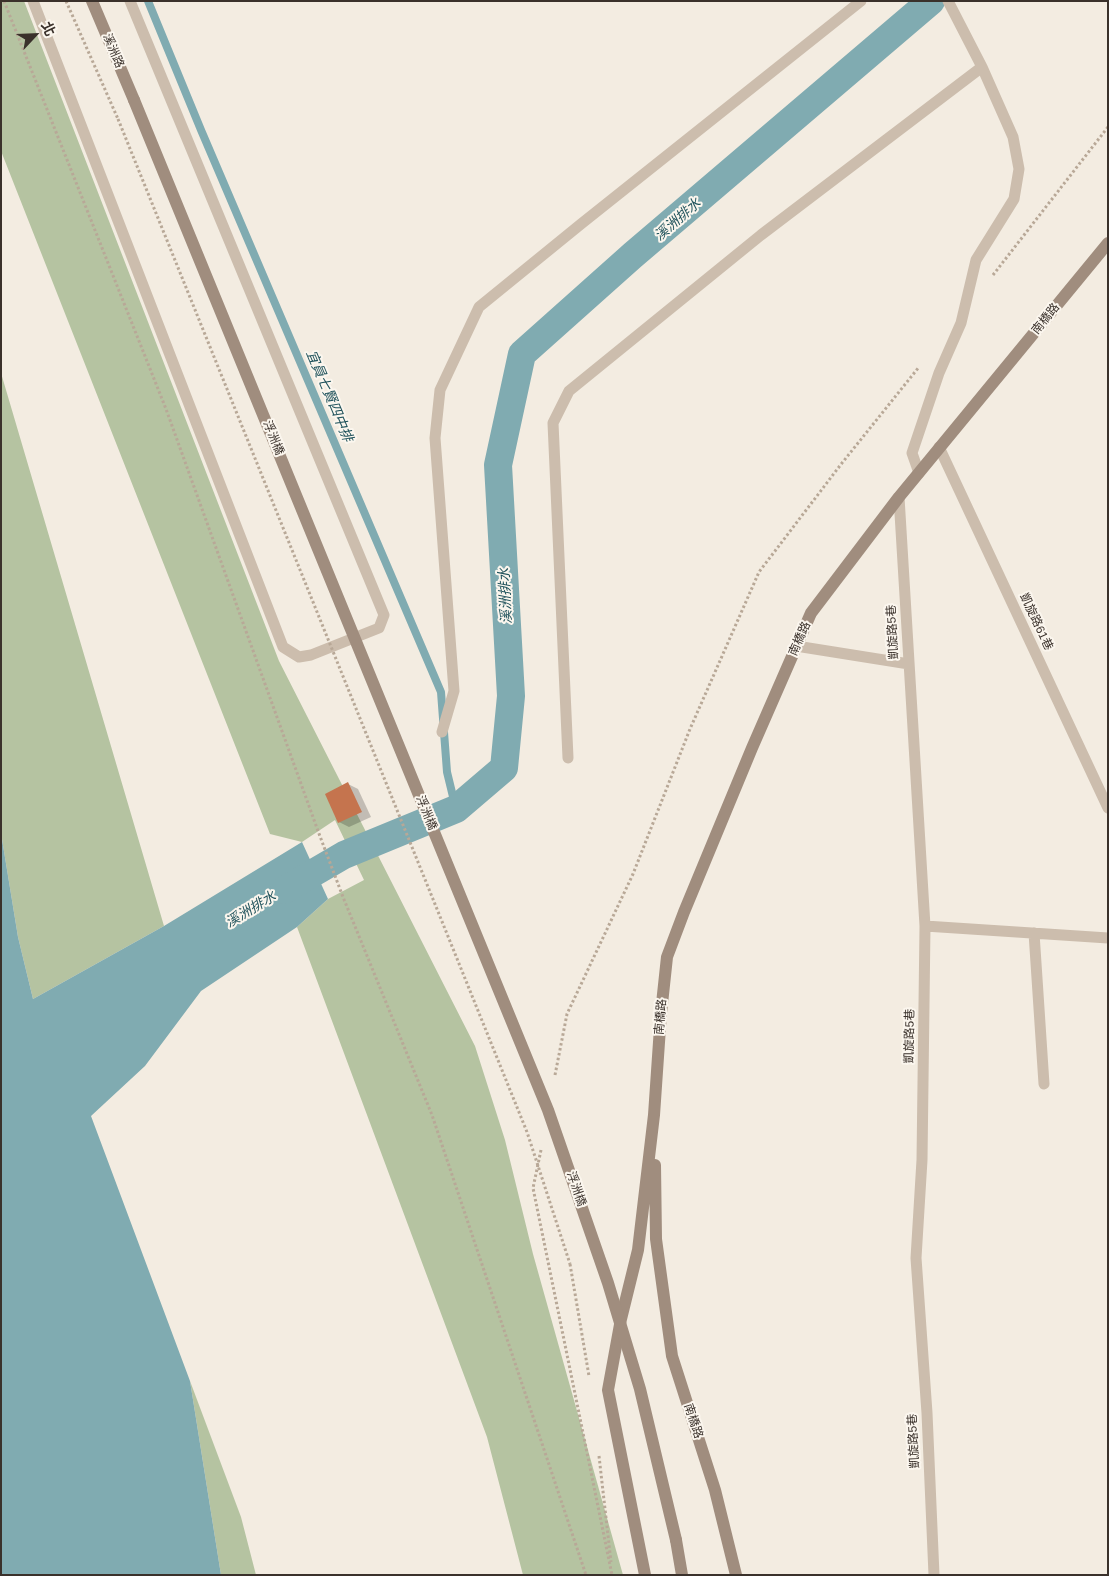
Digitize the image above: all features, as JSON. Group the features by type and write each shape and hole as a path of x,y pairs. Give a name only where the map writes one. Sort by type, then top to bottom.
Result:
{"street":[{"name":"溪洲路","path":"92,1 134,100"},
{"name":"浮洲橋","path":"134,100 548,1110 608,1283 640,1389 676,1540 682,1575"},
{"name":"南橋路","path":"645,1575 608,1390 621,1319 638,1250 654,1115 667,957 744,766 811,613 899,497 1108,243"},
{"name":"南橋路","path":"654,1115 656,1239 672,1356 715,1490 736,1575"}],"lane":[{"path":"33,1 283,647 299,657 310,655 379,628 384,615 130,1"},
{"path":"442,732 454,691 435,438 440,390 480,307 861,1"},
{"path":"919,473 912,453 939,374 961,323 976,260 1014,199 1018,169 1013,137 982,67 948,1"},
{"path":"568,758 553,423 569,391 761,235 982,67"},
{"name":"凱旋路61巷","path":"940,448 1108,808"},
{"name":"凱旋路5巷","path":"899,497 925,926 922,1160 916,1258 927,1413 934,1575"},
{"path":"796,646 909,664"},
{"path":"925,926 1108,938"},
{"path":"1034,933 1044,1084"}],"path":[{"path":"4,1 166,409 318,831 432,1115 586,1575"},
{"path":"66,1 118,119 527,1132 570,1264"}],"green space":[{"path":"1,1 24,1 279,661 475,1046 505,1140 533,1254 623,1575 523,1575 487,1437 297,927 328,899 364,880 335,820 302,842 270,834 1,151"},
{"path":"1,373 164,926 33,999 18,937 1,833"},
{"path":"190,1381 241,1517 256,1575 221,1575"}],"water":[{"path":"1,833 18,937 33,999 164,926 302,842 328,899 297,927 201,991 145,1066 91,1116 190,1381 221,1575 1,1575"}],"building":[{"path":"348,782 362,812 338,823 325,794"}],"waterway":[{"name":"宜員七賢四中排","path":"148,1 201,130 441,692 447,772 456,809"},
{"name":"溪洲排水","path":"284,890 344,855 456,809 504,768 511,696 498,465 522,354 633,255 931,1"}]}
